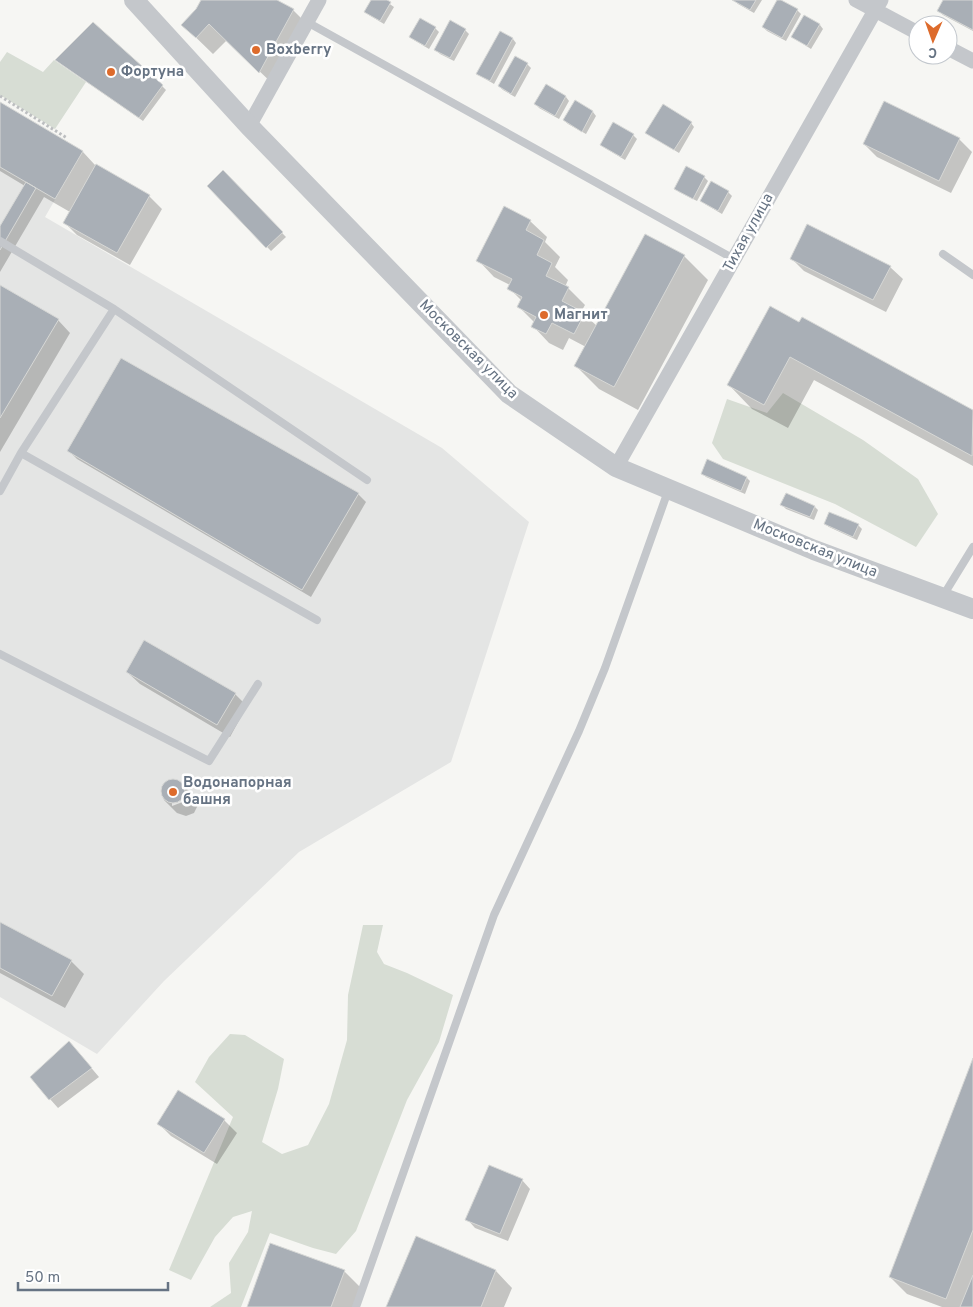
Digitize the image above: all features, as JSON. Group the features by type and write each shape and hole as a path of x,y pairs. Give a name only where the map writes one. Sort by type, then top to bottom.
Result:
{"street":[{"name":"Московская улица","path":"134,0 249,126 508,394 616,467 814,550 961,602"},
{"path":"249,126 319,0"},
{"path":"856,0 878,5 908,26"},
{"name":"Тихая улица","path":"616,467 878,5"},
{"path":"958,53 973,61"}],"lane":[{"path":"307,22 734,260"},
{"path":"0,241 114,309 367,480"},
{"path":"943,254 973,275"},
{"path":"0,491 21,453 114,309"},
{"path":"21,453 316,620"},
{"path":"356,1307 494,914 579,731 605,668 668,489"},
{"path":"961,602 973,547"},
{"path":"0,654 210,760 258,684"}],"path":[{"path":"0,96 67,138"}],"shaded area":[{"path":"7,52 43,72 54,60 86,82 55,129 0,95 0,62"},
{"path":"0,102 83,151 45,217 442,448 529,522 451,762 299,852 164,981 97,1054 0,997"},
{"path":"783,393 863,440 918,479 938,514 916,547 835,504 723,459 712,443 727,399 767,413"},
{"path":"363,925 383,925 377,952 384,964 453,995 439,1042 407,1100 356,1231 336,1254 270,1233 241,1307 210,1307 231,1293 229,1263 248,1232 252,1211 233,1217 215,1237 191,1280 169,1270 233,1117 195,1082 209,1057 230,1034 245,1035 284,1059 278,1089 262,1142 282,1154 308,1145 329,1104 347,1040 348,995"}],"building":[{"path":"201,0 277,0 294,9 259,73 209,24 196,38 181,25 196,9"},
{"path":"371,0 387,0 391,2 380,21 364,12"},
{"path":"732,0 756,0 750,10"},
{"path":"777,0 781,0 798,9 782,38 762,27"},
{"path":"943,0 973,0 973,30 958,22 958,15 945,15 937,11"},
{"path":"804,15 820,24 807,46 791,37"},
{"path":"420,18 436,27 425,46 409,37"},
{"path":"450,20 466,29 450,58 434,50"},
{"name":"Фортуна","path":"93,22 163,85 139,118 55,60"},
{"path":"500,31 513,38 490,81 476,74"},
{"path":"515,56 528,63 511,94 498,86"},
{"path":"546,84 566,96 555,116 534,104"},
{"path":"575,100 593,111 582,132 563,120"},
{"path":"884,101 960,138 939,181 863,144"},
{"path":"0,102 83,151 55,199 0,167"},
{"path":"663,104 692,122 674,150 645,133"},
{"path":"613,122 634,134 621,157 600,145"},
{"path":"96,164 150,195 117,253 63,223"},
{"path":"686,166 705,176 693,199 674,189"},
{"path":"223,170 283,232 266,248 207,186"},
{"path":"711,181 729,191 718,211 700,201"},
{"path":"26,182 36,188 0,250 0,226"},
{"path":"504,206 531,220 526,230 544,240 537,255 552,263 546,276 569,287 562,301 585,313 574,334 552,323 546,334 531,327 536,317 517,307 522,297 507,289 512,279 476,261"},
{"path":"807,224 891,266 873,300 790,259"},
{"path":"645,234 685,255 614,387 574,366"},
{"path":"0,285 59,319 0,418"},
{"path":"770,306 799,322 802,317 973,410 972,456 790,357 764,405 727,385"},
{"path":"121,358 359,493 302,590 67,451"},
{"path":"707,459 747,477 741,491 701,474"},
{"path":"786,493 815,506 810,517 780,505"},
{"path":"829,512 859,524 853,537 824,524"},
{"path":"144,640 236,693 217,725 126,672"},
{"name":"Водонапорная башня","path":"173,779 182,782 185,791 182,800 173,803 164,800 161,791 164,782"},
{"path":"0,922 72,960 52,996 0,968"},
{"path":"69,1041 92,1068 49,1100 30,1077"},
{"path":"973,1058 973,1230 946,1299 889,1277"},
{"path":"178,1090 225,1119 204,1153 157,1124"},
{"path":"489,1165 523,1179 500,1234 465,1220"},
{"path":"416,1236 496,1270 481,1307 386,1307"},
{"path":"270,1243 345,1270 331,1307 247,1307"},
{"path":"973,1275 973,1307 960,1307"}],"place":[{"name":"Boxberry","path":"256,50"},
{"name":"Фортуна","path":"111,72"},
{"name":"Магнит","path":"544,315"},
{"name":"Водонапорная башня","path":"173,792"}]}
